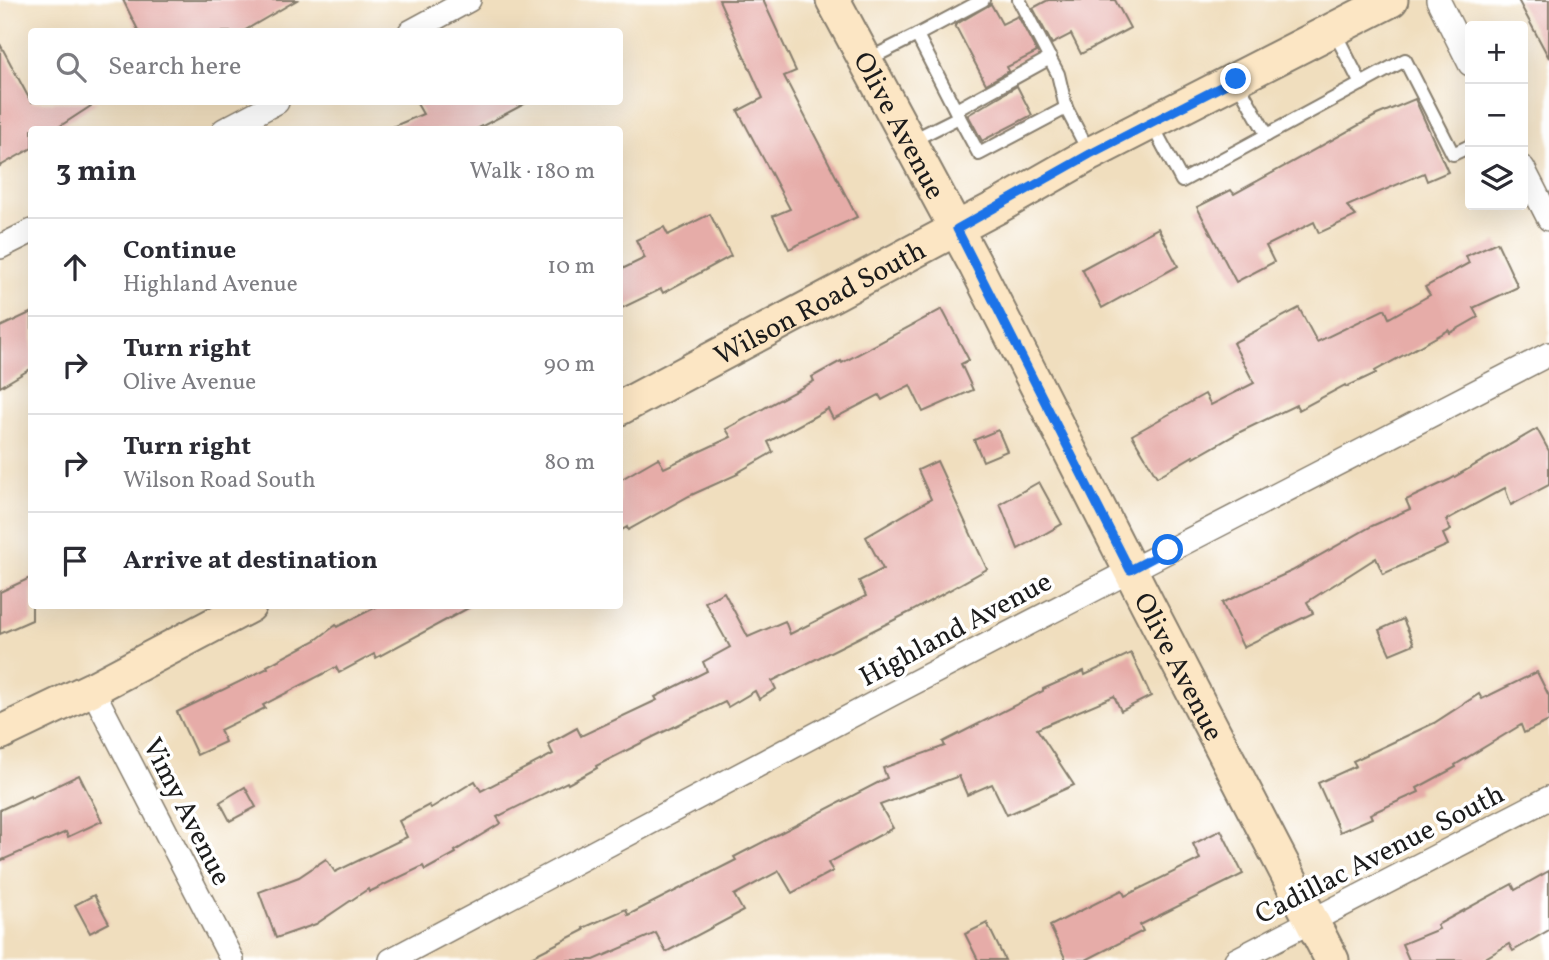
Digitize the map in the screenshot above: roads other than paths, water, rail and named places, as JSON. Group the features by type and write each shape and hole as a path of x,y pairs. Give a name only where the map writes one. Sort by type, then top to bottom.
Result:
{"main road":[{"name":"Olive Avenue","path":"832,0 957,229 1332,960"},
{"name":"Wilson Road South","path":"623,406 957,229 1090,154 1391,0"},
{"path":"0,733 92,689 242,609"}],"street":[{"path":"417,28 469,0"},
{"path":"1438,0 1465,54"},
{"path":"231,126 271,105"},
{"path":"1528,177 1549,219"},
{"path":"0,247 28,233"},
{"name":"Highland Avenue","path":"391,960 1130,570 1549,354"},
{"name":"Vimy Avenue","path":"92,689 232,960"},
{"name":"Cadillac Avenue South","path":"1236,960 1549,798"}],"lane":[{"path":"864,62 983,0"},
{"path":"1019,0 1058,74 1066,108 1090,154"},
{"path":"1333,29 1361,84"},
{"path":"918,35 979,154 1006,134 1066,108"},
{"path":"908,143 988,98 1050,58"},
{"path":"1151,123 1182,181 1405,60 1453,154 1468,147"},
{"path":"1236,79 1268,135"}]}
